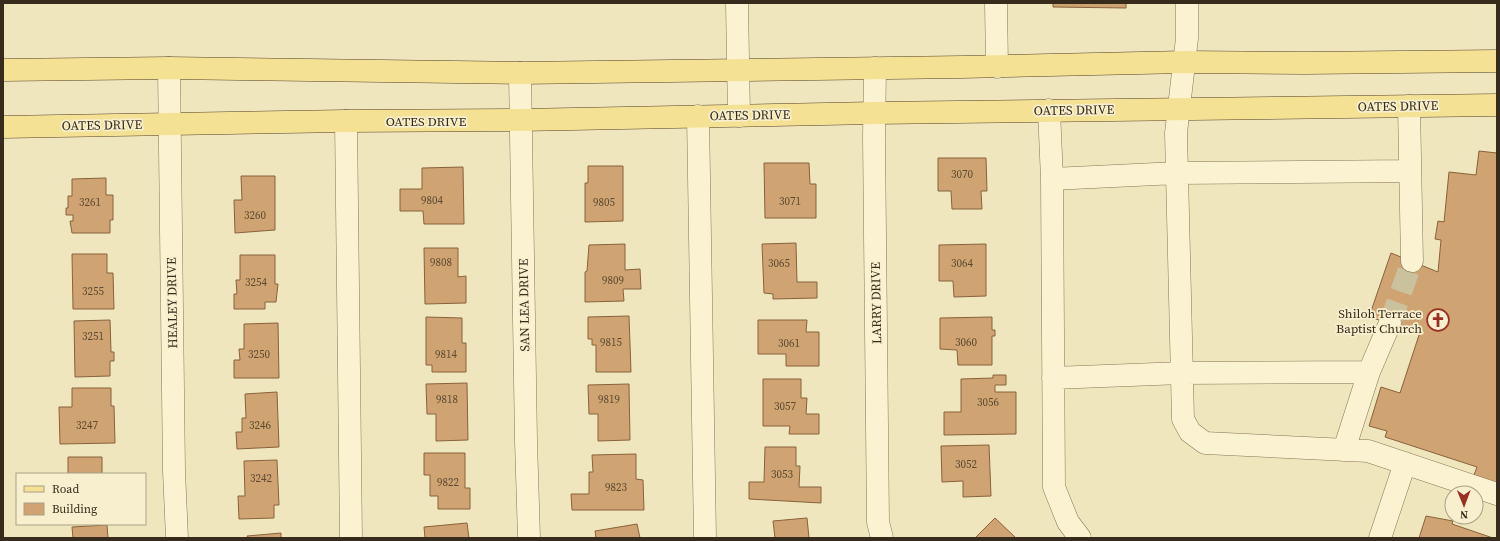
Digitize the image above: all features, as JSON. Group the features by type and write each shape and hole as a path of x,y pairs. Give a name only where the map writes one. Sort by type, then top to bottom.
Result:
{"main road":[{"path":"7,69 169,68 520,73 997,67 1185,62 1313,63 1497,61"},
{"name":"OATES DRIVE","path":"3,127 346,121 521,120 1180,108 1497,105"}],"street":[{"path":"737,3 739,116"},
{"path":"996,3 997,67"},
{"path":"1187,3 1185,62 1176,133 1183,419 1190,432 1205,443 1368,451 1497,494"},
{"name":"HEALEY DRIVE","path":"169,68 174,471 177,538"},
{"name":"LARRY DRIVE","path":"874,68 878,522 882,538"},
{"name":"SAN LEA DRIVE","path":"520,73 529,538"},
{"path":"1409,106 1412,261"},
{"path":"1049,110 1052,178 1054,487 1068,522 1080,538"},
{"path":"698,116 705,538"},
{"path":"346,121 351,538"},
{"path":"1052,178 1177,173 1410,171"},
{"path":"1344,450 1369,372 1390,323"},
{"path":"1053,378 1182,373 1369,372"},
{"path":"1380,538 1405,464"}],"building":[{"path":"1053,3 1126,3 1126,8 1053,7"},
{"name":"Shiloh Terrace Baptist Church","path":"1479,151 1497,153 1497,483 1474,475 1477,467 1385,437 1387,431 1369,426 1381,387 1400,393 1420,332 1369,317 1391,253 1438,272 1441,240 1435,239 1438,221 1444,222 1449,172 1476,175"},
{"path":"938,158 986,158 987,191 981,191 982,209 952,209 951,191 938,191"},
{"path":"764,163 809,163 810,184 816,184 816,218 765,218"},
{"path":"588,166 623,166 623,221 585,222 585,183 588,183"},
{"path":"463,167 464,224 424,224 423,211 400,211 400,189 422,189 422,168"},
{"path":"241,176 275,176 275,230 235,233 234,200 242,200"},
{"path":"106,178 106,195 113,195 113,220 110,220 110,233 72,233 70,221 73,221 73,215 66,215 66,208 68,208 68,196 72,196 72,179"},
{"path":"796,243 797,282 817,282 817,298 773,299 773,294 764,293 762,244"},
{"path":"625,244 625,270 640,269 641,289 623,289 624,301 585,302 585,272 587,271 589,245"},
{"path":"986,244 986,296 954,297 953,281 939,281 939,245"},
{"path":"424,248 458,248 458,277 466,276 466,303 425,304"},
{"path":"72,254 107,254 107,273 113,273 114,309 73,309"},
{"path":"240,255 275,255 275,284 278,284 276,302 265,302 265,309 234,309 234,294 237,294 236,280 240,280"},
{"path":"629,316 631,372 596,372 596,345 592,345 592,339 588,339 588,317"},
{"path":"426,317 462,318 462,343 466,343 466,372 432,372 432,365 426,365"},
{"path":"992,317 992,330 995,330 995,336 992,336 992,365 958,365 957,350 940,349 940,318"},
{"path":"110,320 111,352 114,352 114,361 110,361 110,376 75,377 74,321"},
{"path":"758,320 807,320 806,332 819,332 819,366 786,366 786,354 758,354"},
{"path":"278,323 279,378 234,378 234,360 240,360 239,349 244,349 244,324"},
{"path":"993,375 1006,375 1006,385 995,385 995,392 1016,392 1016,434 944,435 944,412 961,412 961,379 993,378"},
{"path":"763,379 801,379 801,398 807,398 806,414 819,414 819,434 789,434 790,426 763,426"},
{"path":"467,383 468,440 436,441 436,414 427,414 426,384"},
{"path":"629,384 630,440 598,441 598,414 589,414 588,385"},
{"path":"72,388 111,388 111,406 114,406 115,443 60,444 59,407 72,407"},
{"path":"277,392 279,447 237,449 236,432 242,432 242,418 246,418 245,394"},
{"path":"989,445 991,496 963,497 963,481 942,482 941,446"},
{"path":"765,447 796,447 796,466 800,466 799,487 821,487 821,503 749,499 749,482 764,482"},
{"path":"424,453 465,453 465,488 470,488 470,509 438,509 438,496 430,496 430,475 424,475"},
{"path":"636,454 636,479 643,480 644,510 572,510 571,494 589,494 589,472 593,472 592,455"},
{"path":"68,457 102,457 102,473 68,473"},
{"path":"277,460 279,505 274,505 274,518 239,519 238,496 245,496 244,461"},
{"path":"1426,516 1444,519 1444,525 1455,525 1493,538 1419,538"},
{"path":"807,518 809,538 775,538 773,521"},
{"path":"995,518 1016,538 975,538"},
{"path":"467,523 469,538 425,538 424,527"},
{"path":"637,524 640,538 596,538 595,531"},
{"path":"107,525 108,538 73,538 72,527"},
{"path":"281,533 281,538 248,538 247,536"}],"tunnel":[{"path":"1390,323 1412,261"}],"place":[{"name":"Shiloh Terrace Baptist Church","path":"1438,320"}]}
